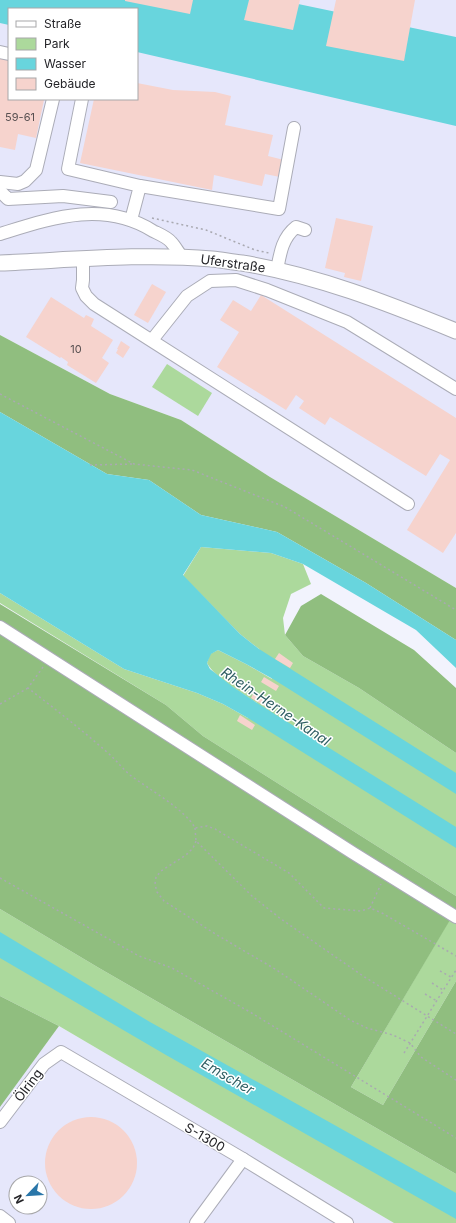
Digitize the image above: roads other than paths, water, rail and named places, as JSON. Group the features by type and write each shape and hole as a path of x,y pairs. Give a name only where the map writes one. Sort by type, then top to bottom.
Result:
{"main road":[{"name":"Uferstraße","path":"0,263 134,257 214,259 277,270 305,277 354,292 456,331"}],"lane":[{"path":"0,182 18,184 25,181 36,170 53,100"},
{"path":"82,100 68,170 140,186 279,210 294,128"},
{"path":"131,220 140,186"},
{"path":"0,191 8,199 63,196 111,202"},
{"path":"0,234 51,219 74,215 99,214 131,220 142,224 171,241 182,257"},
{"path":"277,270 286,237 296,228 306,230"},
{"path":"83,259 82,288 86,296 94,304 408,504"},
{"path":"152,340 187,296 210,281 236,280 267,290 347,322 456,389"},
{"path":"0,628 456,917"},
{"name":"Ölring","path":"0,1122 44,1064 61,1052"},
{"name":"S-1300","path":"61,1052 243,1159 347,1223"},
{"path":"196,1223 243,1159"},
{"path":"0,1216 9,1223"}],"water":[{"path":"0,0 279,0 456,37 456,126 138,52 138,8 8,8 8,25 0,23"},
{"path":"0,412 107,474 149,480 201,515 277,532 366,583 456,640 456,668 416,630 303,564 271,553 201,547 183,575 240,634 259,649 456,773 456,794 273,679 218,650 211,654 207,663 210,669 233,687 456,827 456,848 248,718 223,704 197,693 124,669 0,593"},
{"name":"Emscher","path":"0,932 150,1022 456,1193 456,1219 166,1055 0,958"}],"water label":[{"name":"Rhein-Herne-Kanal","path":"276,706"}]}
